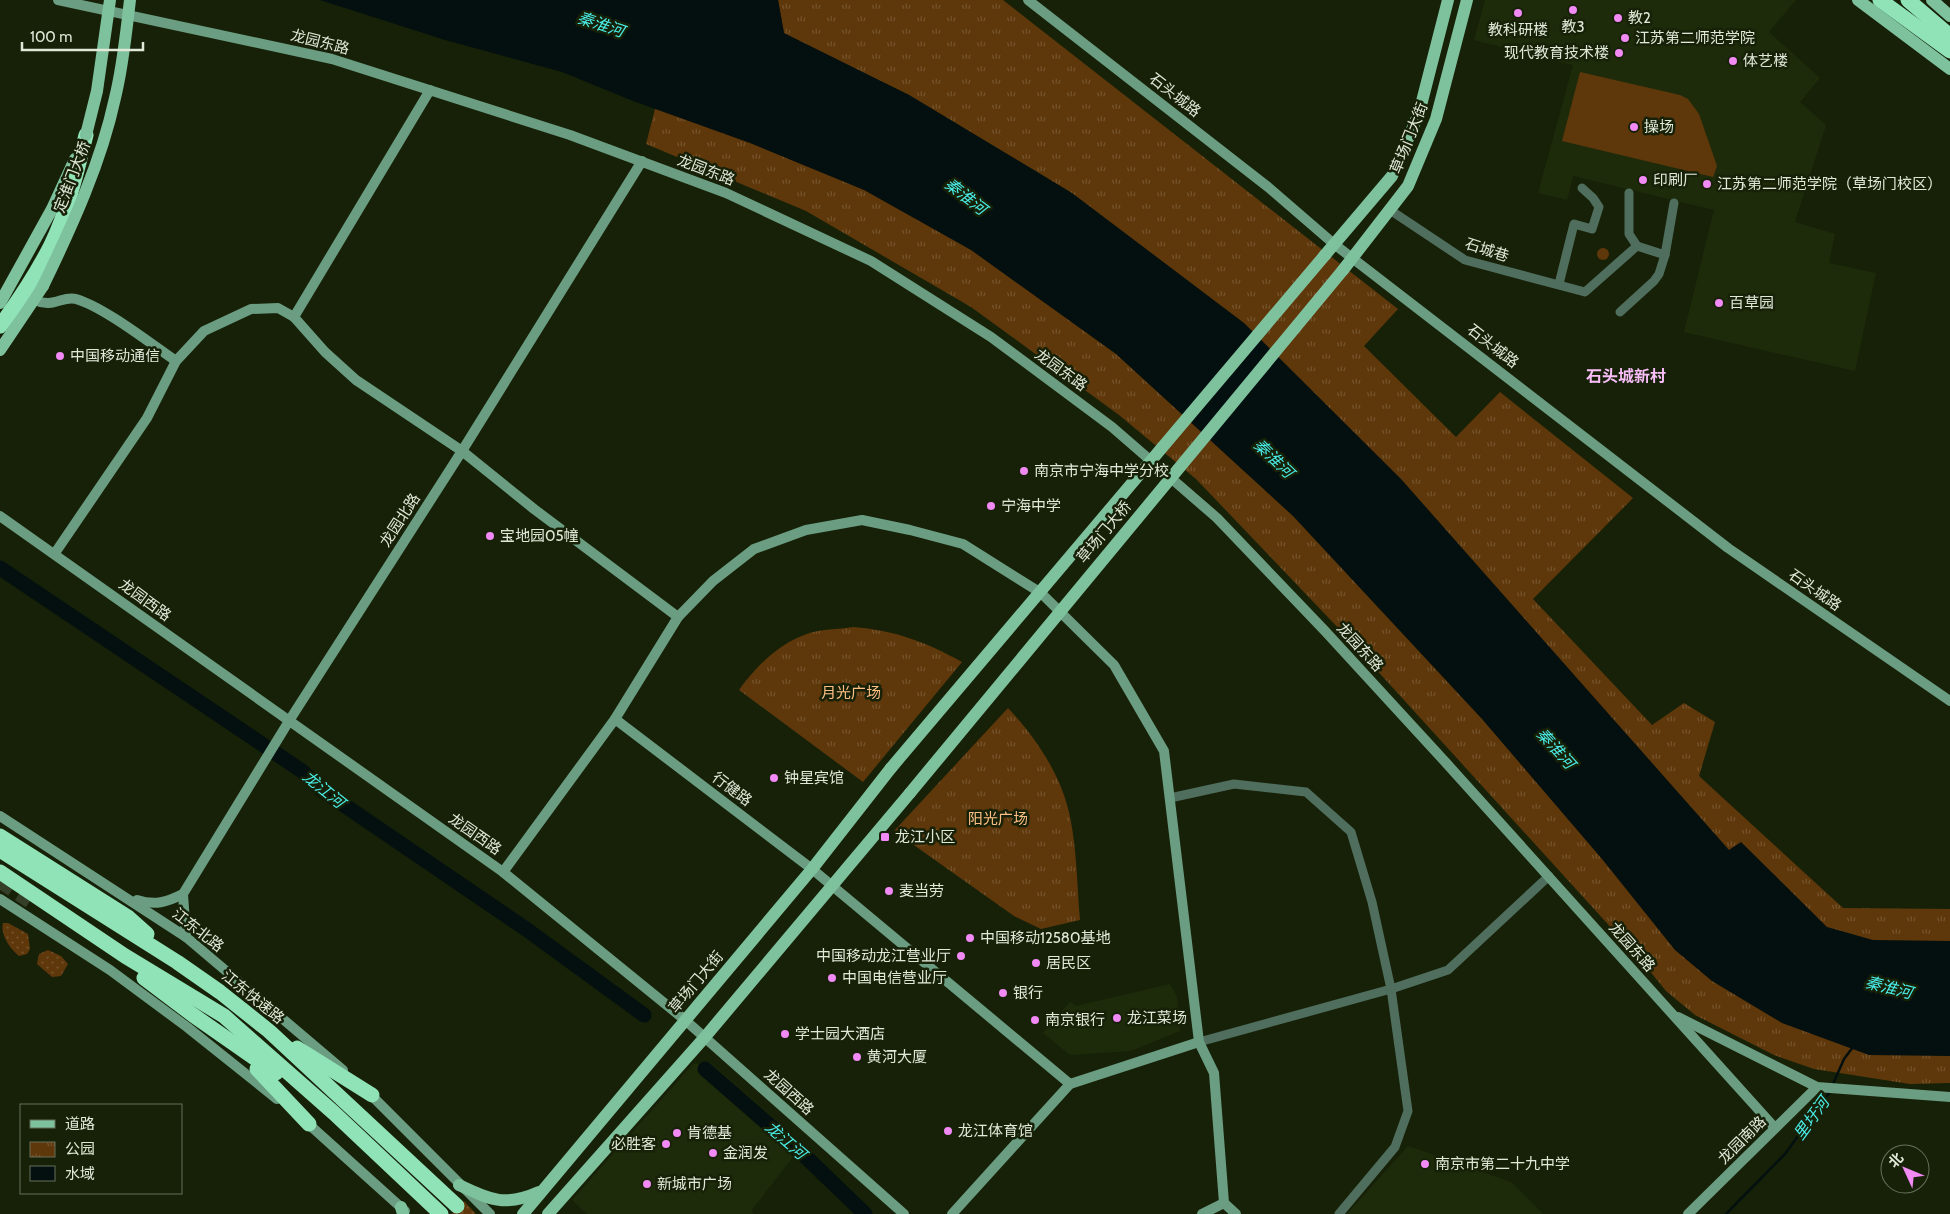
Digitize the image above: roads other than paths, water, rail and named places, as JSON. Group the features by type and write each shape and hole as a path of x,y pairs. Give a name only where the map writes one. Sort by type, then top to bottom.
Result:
{"highway":[{"path":"1880,0 1950,51"},
{"path":"1908,0 1950,36"},
{"path":"0,326 24,292 52,243 74,184 86,135"},
{"path":"0,836 128,917 178,962"},
{"name":"江东快速路","path":"0,850 178,962 269,1031 457,1206"},
{"path":"0,872 125,956 224,1016 334,1113 441,1214"},
{"path":"40,907 136,972 193,1015 334,1113"},
{"path":"193,1015 270,1081 309,1124"},
{"path":"269,1031 372,1095"}],"main road":[{"name":"定淮门大桥","path":"0,303 14,281 52,209 86,135 97,91 110,0"},
{"name":"定淮门大桥","path":"0,350 43,286 66,239 103,144 120,74 130,0"},
{"name":"草场门大街","path":"1325,254 1392,176 1419,113 1448,0"},
{"name":"草场门大街","path":"1343,270 1408,186 1436,119 1468,0"},
{"path":"1858,0 1950,69"},
{"path":"1932,0 1950,16"},
{"name":"草场门大桥","path":"891,768 1325,254"},
{"name":"草场门大桥","path":"831,884 910,792 1343,270"},
{"name":"草场门大街","path":"523,1214 812,869 891,768"},
{"path":"548,1214 705,1037 831,884"},
{"path":"460,1185 500,1202 527,1197 543,1189"}],"street":[{"name":"龙园东路","path":"58,0 332,59 570,135 642,161 726,192 871,261 991,337 1112,427 1217,518 1332,638 1775,1128"},
{"name":"石头城路","path":"1028,0 1268,187 1334,244 1728,548 1950,701"},
{"path":"294,317 430,90"},
{"name":"龙园北路","path":"183,894 289,721 462,451 642,161"},
{"path":"1559,284 1574,224 1592,229 1599,207 1593,198 1582,188"},
{"path":"1629,193 1629,234 1637,246 1665,255"},
{"path":"1620,312 1654,281 1659,274 1665,255 1674,204"},
{"name":"石城巷","path":"1390,210 1465,260 1585,292 1637,246"},
{"path":"35,300 45,304 75,298 110,318 176,362"},
{"path":"54,553 147,418 176,362 204,331 250,309 278,308 294,317 325,352 356,380 462,451 534,509 678,617"},
{"name":"龙园西路","path":"0,516 503,872 705,1037 904,1214"},
{"path":"503,872 614,719 678,617 713,581 754,549 806,530 862,520 964,544 1041,594 1114,665 1164,751 1199,1042 1214,1073 1224,1203 1236,1214"},
{"name":"行健路","path":"614,719 831,884 1070,1084"},
{"path":"1170,798 1234,784 1306,792 1351,832 1372,902 1390,989 1408,1112 1394,1146 1339,1214"},
{"name":"江东北路","path":"0,816 186,938 372,1095 485,1212"},
{"path":"952,1214 1070,1084 1199,1042 1390,989 1448,970 1548,876"},
{"path":"124,896 148,904 166,902 183,894 186,938"},
{"path":"0,900 110,970 187,1027 309,1124 404,1212"},
{"path":"1672,1014 1816,1087 1950,1097"},
{"name":"龙园南路","path":"1688,1214 1816,1087"},
{"path":"1202,1214 1224,1203"}],"water":[{"name":"秦淮河","path":"320,0 778,0 784,33 909,95 1072,193 1244,323 1401,479 1729,850 1741,842 1827,927 1873,940 1950,941 1950,1056 1869,1055 1782,1023 1712,981 1675,950 1602,859 1482,719 1293,516 1116,354 971,250 864,190 750,143 633,101 562,72 445,40"}],"waterway":[{"name":"龙江河","path":"0,568 302,771 322,790 526,929 644,1015"},
{"name":"里圩河","path":"1833,1084 1844,1059 1853,1047"},
{"name":"龙江河","path":"705,1069 808,1159 865,1214"},
{"name":"里圩河","path":"1726,1214 1785,1154 1830,1092"}],"tunnel":[{"path":"0,881 30,901"}],"place":[{"name":"教3","path":"1573,10"},
{"name":"教科研楼","path":"1518,13"},
{"name":"教2","path":"1618,18"},
{"name":"江苏第二师范学院","path":"1625,38"},
{"name":"现代教育技术楼","path":"1619,53"},
{"name":"体艺楼","path":"1733,61"},
{"name":"操场","path":"1634,127"},
{"name":"印刷厂","path":"1643,180"},
{"name":"江苏第二师范学院（草场门校区）","path":"1707,184"},
{"name":"百草园","path":"1719,303"},
{"name":"中国移动通信","path":"60,356"},
{"name":"南京市宁海中学分校","path":"1024,471"},
{"name":"宁海中学","path":"991,506"},
{"name":"宝地园05幢","path":"490,536"},
{"name":"钟星宾馆","path":"774,778"},
{"name":"龙江小区","path":"885,837"},
{"name":"麦当劳","path":"889,891"},
{"name":"中国移动12580基地","path":"970,938"},
{"name":"中国移动龙江营业厅","path":"961,956"},
{"name":"居民区","path":"1036,963"},
{"name":"中国电信营业厅","path":"832,978"},
{"name":"银行","path":"1003,993"},
{"name":"龙江菜场","path":"1117,1018"},
{"name":"南京银行","path":"1035,1020"},
{"name":"学士园大酒店","path":"785,1034"},
{"name":"黄河大厦","path":"857,1057"},
{"name":"龙江体育馆","path":"948,1131"},
{"name":"肯德基","path":"677,1133"},
{"name":"必胜客","path":"666,1144"},
{"name":"金润发","path":"713,1153"},
{"name":"南京市第二十九中学","path":"1425,1164"},
{"name":"新城市广场","path":"647,1184"}],"district":[{"name":"石头城新村","path":"1626,376"}],"park label":[{"name":"月光广场","path":"851,693"},
{"name":"阳光广场","path":"998,819"}]}
